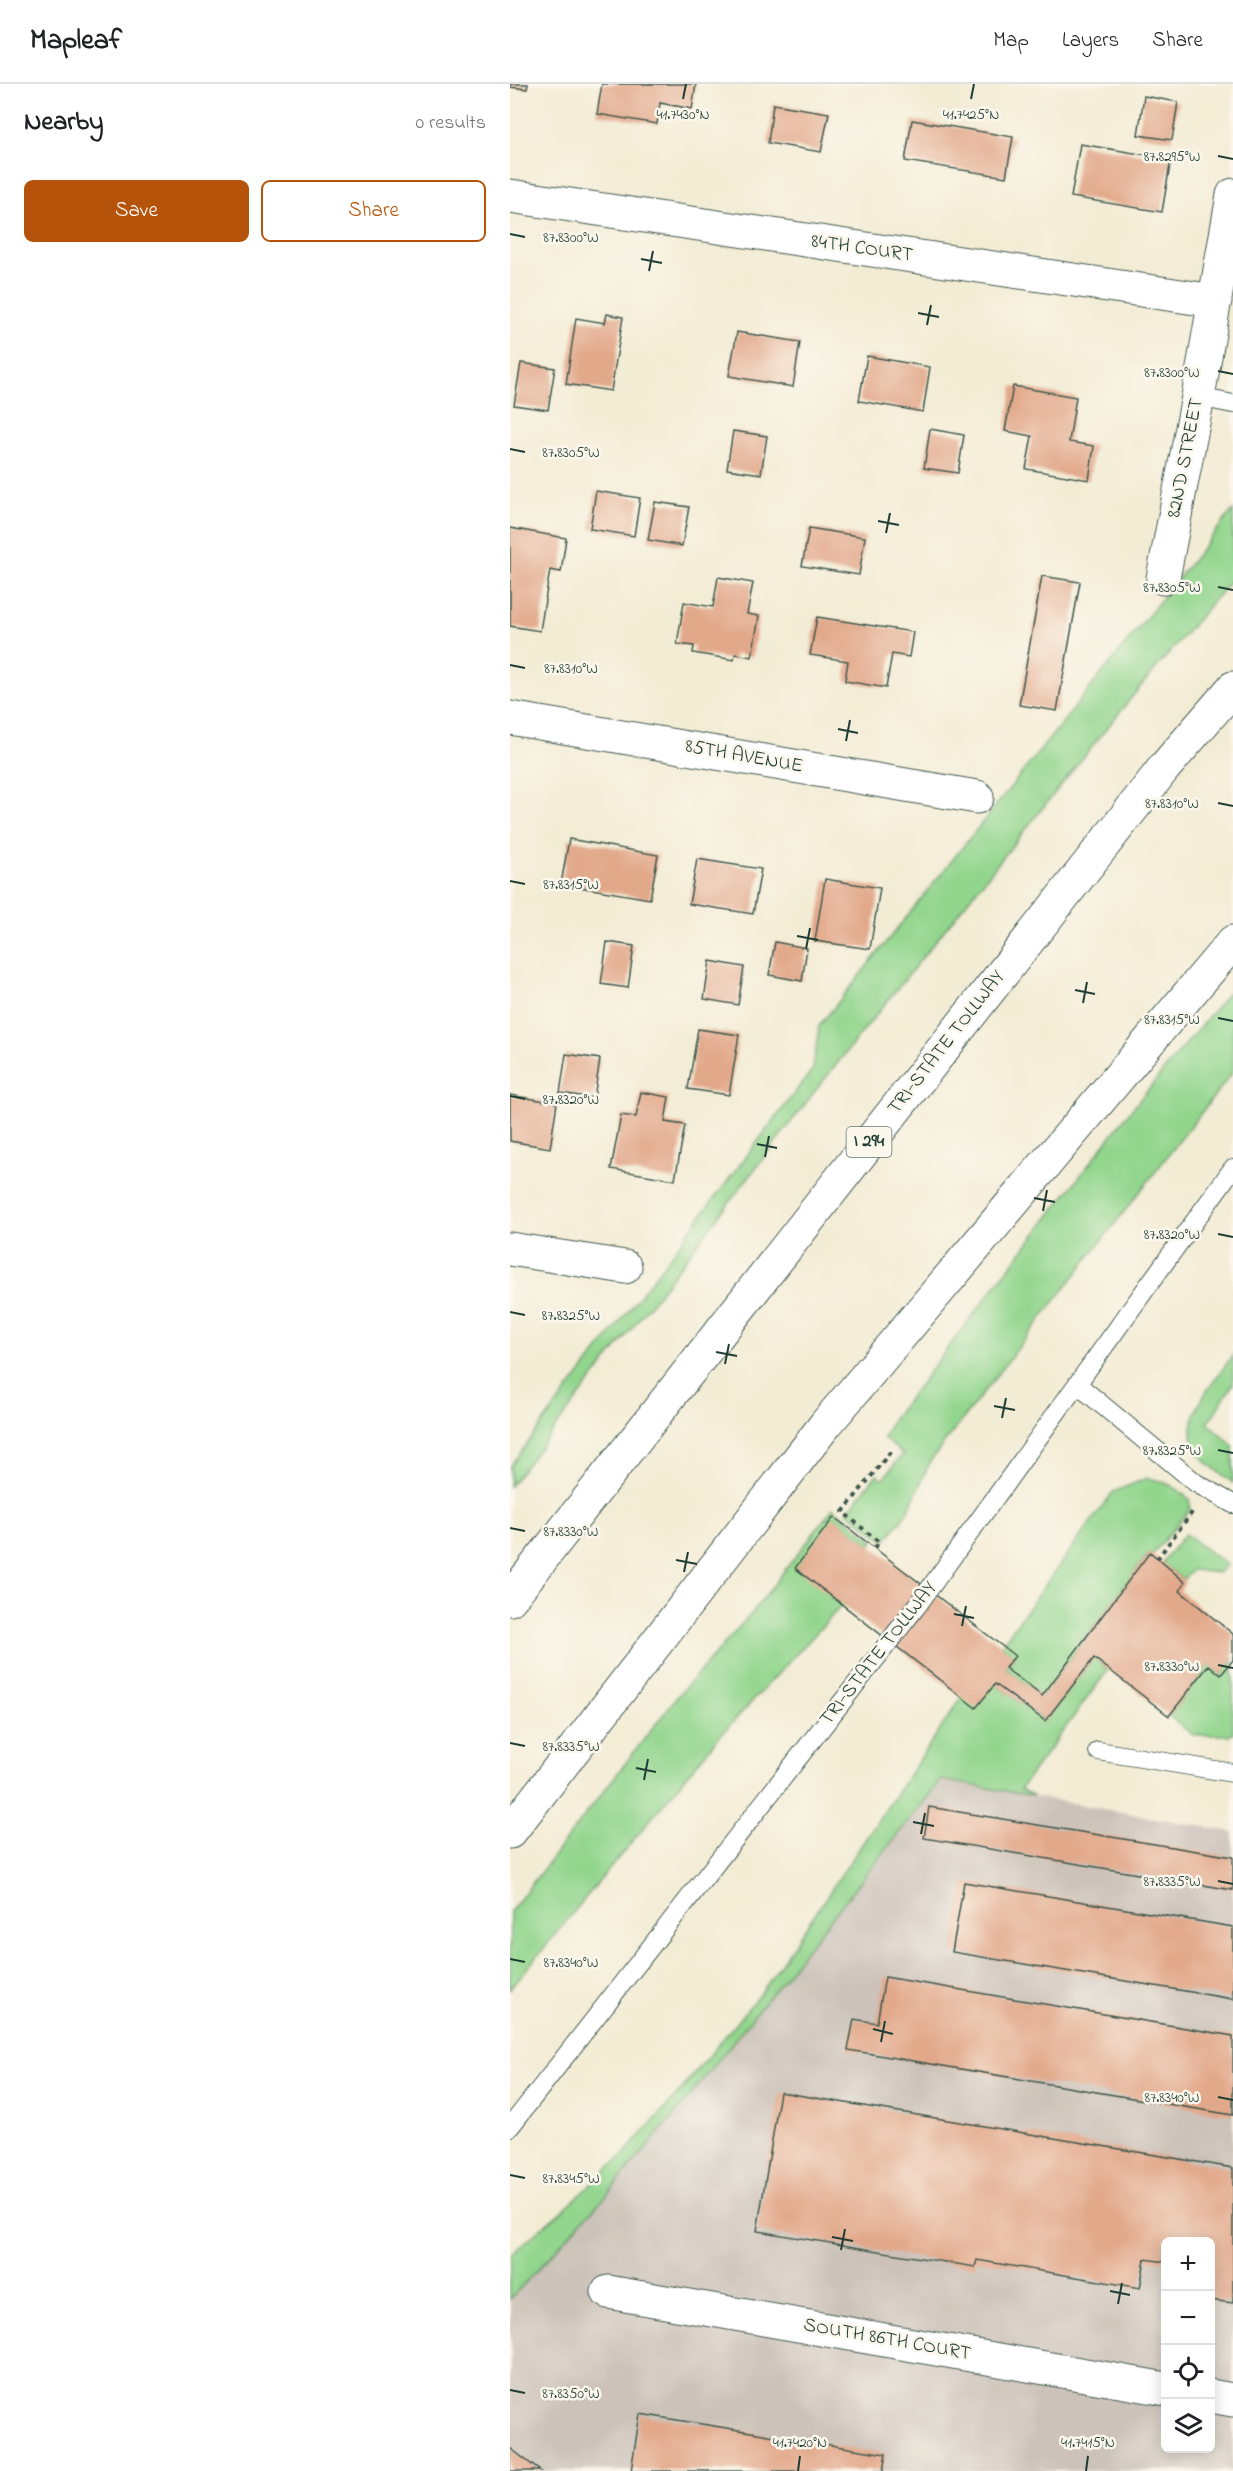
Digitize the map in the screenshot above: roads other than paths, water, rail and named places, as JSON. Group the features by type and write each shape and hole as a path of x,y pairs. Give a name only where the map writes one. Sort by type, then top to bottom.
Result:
{"main road":[{"name":"82ND STREET","path":"1163,578 1198,397 1233,195"},
{"name":"84TH COURT","path":"510,196 1215,301"},
{"name":"TRI-STATE TOLLWAY","path":"510,1599 1164,768 1233,688"},
{"name":"85TH AVENUE","path":"510,718 977,797"},
{"path":"510,1832 825,1425 1233,942"},
{"path":"510,1249 625,1268"},
{"name":"SOUTH 86TH COURT","path":"608,2292 1161,2388"},
{"path":"1215,2397 1233,2400"}],"lane":[{"path":"1198,397 1233,404"},
{"name":"TRI-STATE TOLLWAY","path":"510,2127 917,1606 1233,1168"},
{"path":"1077,1384 1196,1483 1233,1504"},
{"path":"1098,1751 1233,1773"}]}
